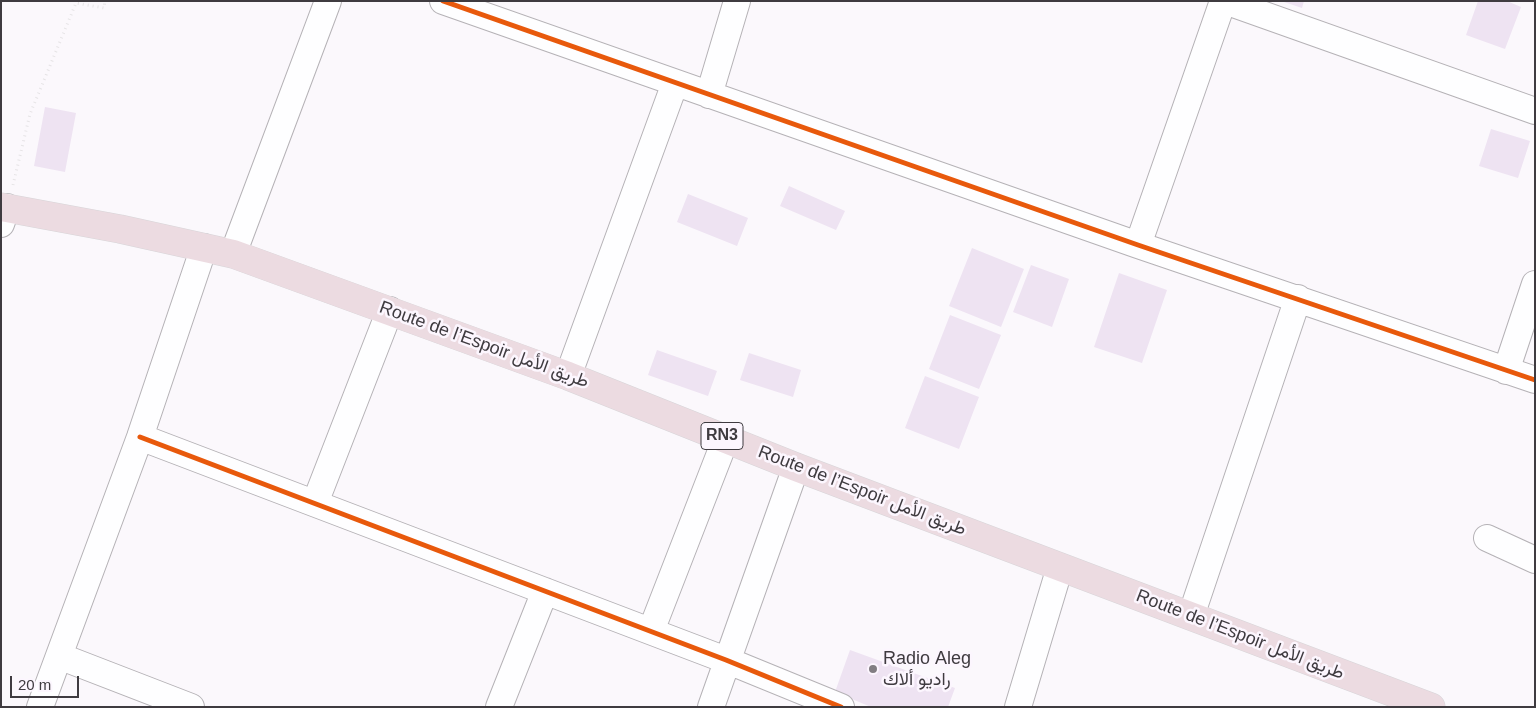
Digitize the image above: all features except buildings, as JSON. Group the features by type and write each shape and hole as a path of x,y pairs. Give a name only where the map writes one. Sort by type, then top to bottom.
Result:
{"highway":[{"name":"Route de l’Espoir طريق الأمل","path":"3,213 204,247 233,254 568,376 796,467 1431,707"}],"street":[{"path":"233,254 328,1"},
{"path":"443,1 1138,245 1535,380"},
{"path":"709,95 737,1"},
{"path":"1138,245 1224,1 1535,110"},
{"path":"568,376 675,83"},
{"path":"40,707 140,437 204,247"},
{"path":"1506,371 1535,284"},
{"path":"1190,616 1298,298"},
{"path":"315,503 390,310"},
{"path":"140,437 651,631 841,707"},
{"path":"651,631 726,438"},
{"path":"711,707 726,660 796,467"},
{"path":"1487,538 1535,560"},
{"path":"1018,707 1060,568"},
{"path":"499,707 544,591"},
{"path":"59,656 191,707"}],"path":[{"path":"3,213 30,114 76,3 104,8 105,1"}],"cycle path":[{"path":"443,1 1138,245 1535,380"},
{"path":"140,437 726,660 841,707"}],"place":[{"name":"Radio Aleg راديو ألاك","path":"873,669"}]}
